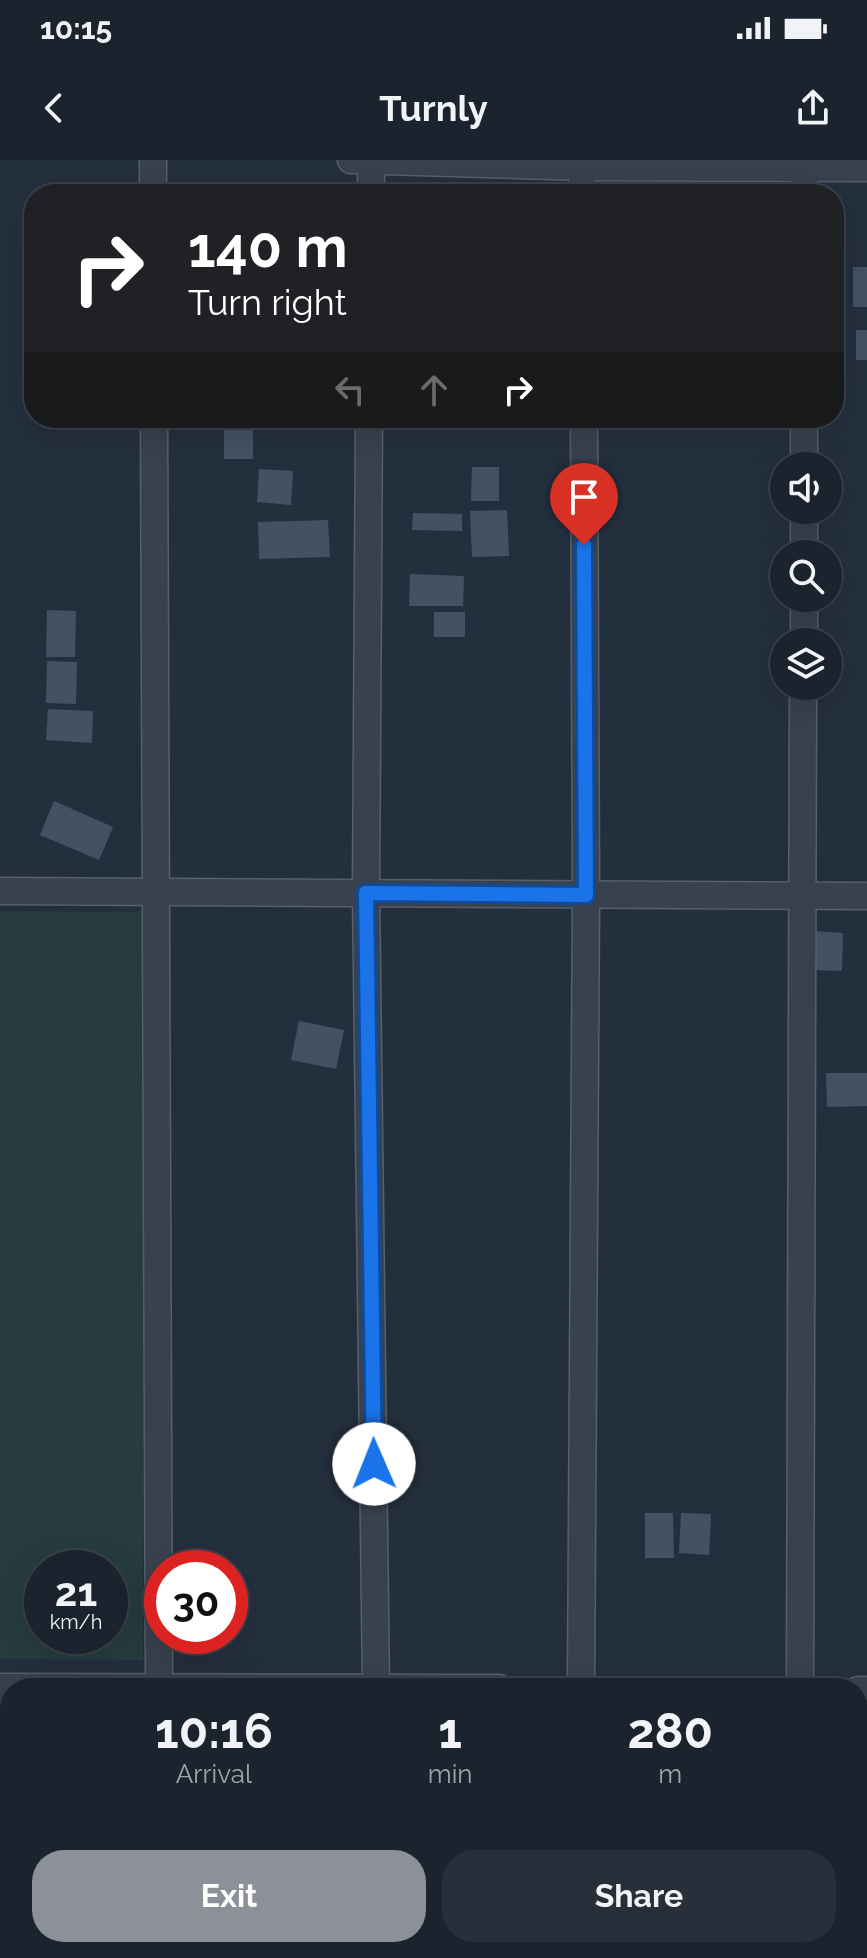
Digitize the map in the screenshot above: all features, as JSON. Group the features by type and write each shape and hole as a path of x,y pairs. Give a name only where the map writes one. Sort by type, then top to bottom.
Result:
{"street":[{"path":"153,160 153,184"},
{"path":"351,160 582,167 804,163 867,168"},
{"path":"371,160 371,184"},
{"path":"804,163 804,184"},
{"path":"582,167 582,184"},
{"path":"154,428 159,1678"},
{"path":"369,428 366,893 376,1678"},
{"path":"581,1678 586,895 584,428"},
{"path":"804,428 804,452"},
{"path":"800,1678 803,700"},
{"path":"0,891 867,896"}],"green space":[{"path":"0,911 144,912 143,1660 0,1659"}],"building":[{"path":"853,267 867,267 867,307 853,307"},
{"path":"856,330 867,330 867,360 856,360"},
{"path":"224,428 253,428 253,459 224,459"},
{"path":"472,467 499,467 499,501 471,501"},
{"path":"259,469 293,471 291,505 257,502"},
{"path":"507,510 509,556 472,557 470,511"},
{"path":"413,513 462,514 462,531 412,530"},
{"path":"328,520 330,557 259,559 258,522"},
{"path":"410,574 464,576 463,606 409,606"},
{"path":"47,610 76,611 75,657 46,657"},
{"path":"434,612 465,612 465,637 434,637"},
{"path":"47,661 77,662 76,704 46,703"},
{"path":"48,709 93,711 92,743 46,740"},
{"path":"54,801 113,827 99,860 40,835"},
{"path":"815,931 843,933 842,971 814,970"},
{"path":"299,1021 344,1030 336,1069 291,1060"},
{"path":"826,1073 867,1073 867,1106 827,1107"},
{"path":"645,1513 673,1513 674,1558 645,1558"},
{"path":"681,1513 711,1514 709,1555 679,1553"}],"route":[{"path":"374,1464 366,893 586,895 584,545"}]}
